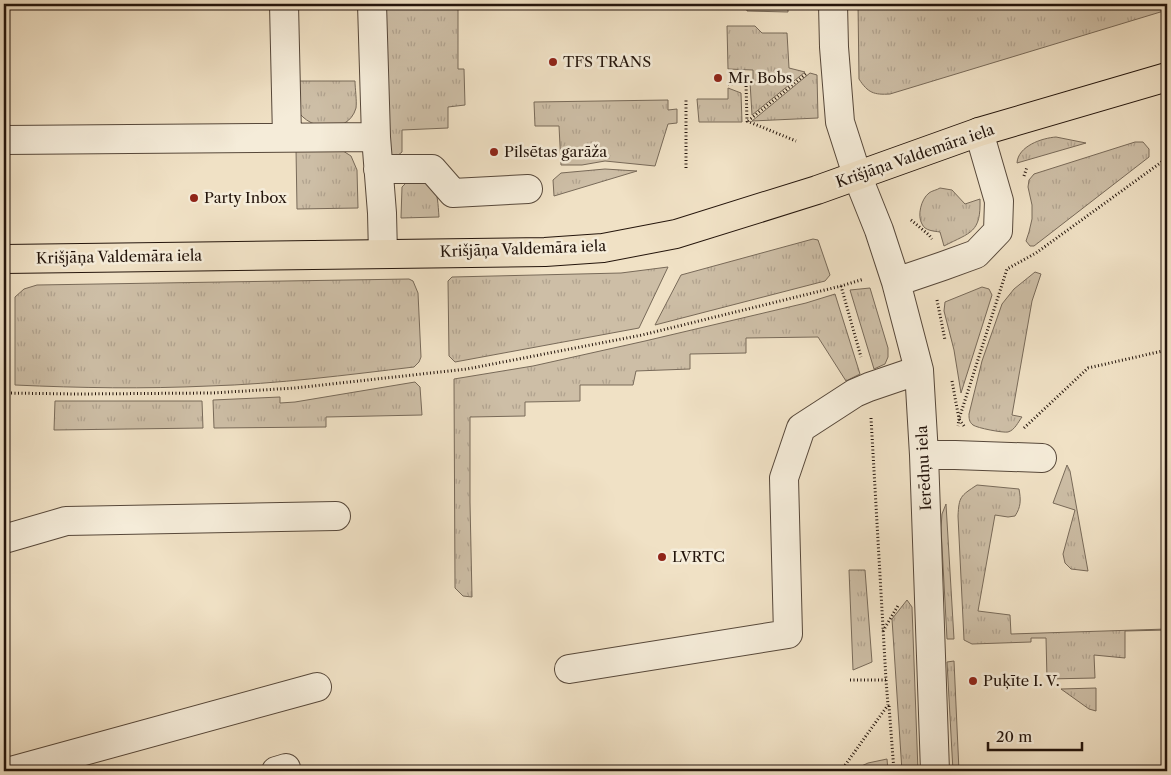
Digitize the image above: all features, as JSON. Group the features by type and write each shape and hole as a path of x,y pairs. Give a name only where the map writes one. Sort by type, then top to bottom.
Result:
{"main road":[{"name":"Krišjāņa Valdemāra iela","path":"4,259 544,252 603,248 676,234 817,190 978,132 1167,77"}],"street":[{"path":"284,4 287,137"},
{"path":"372,4 376,136 383,254"},
{"name":"Ierēdņu iela","path":"833,4 834,47 840,122 857,176 879,230 896,282 919,370 936,771"},
{"path":"896,282 976,254 998,231 999,201 978,132"},
{"path":"4,140 376,136"},
{"path":"378,169 432,169 453,193 528,189"},
{"path":"569,669 788,634 784,478 801,428 855,393 919,370"},
{"path":"924,455 1042,458"},
{"path":"4,539 66,521 336,516"},
{"path":"11,771 317,687"},
{"path":"276,771 286,768 286,771"}],"path":[{"path":"747,121 807,73"},
{"path":"728,84 746,84 747,121"},
{"path":"686,99 686,168"},
{"path":"747,121 796,141"},
{"path":"1167,141 1163,161 1167,168"},
{"path":"999,272 1036,253 1163,161"},
{"path":"1021,182 1027,167"},
{"path":"959,419 1010,260"},
{"path":"4,393 212,393 295,388 467,369 642,335 841,286 869,387 886,680 894,771"},
{"path":"942,296 937,300 946,346"},
{"path":"1030,422 1088,368 1167,350"},
{"path":"951,373 959,419 967,429"},
{"path":"883,631 903,598"},
{"path":"850,680 886,680"},
{"path":"841,771 888,705"}],"green space":[{"path":"380,4 458,4 458,69 464,69 465,105 448,107 448,128 402,130 402,152 397,156 390,156"},
{"path":"746,4 788,4 788,12 747,11"},
{"path":"858,4 1167,4 1167,10 890,94 884,94 872,92 859,79"},
{"path":"727,26 755,26 762,33 787,33 789,68 805,72 752,115 750,82 753,82 753,70 728,69"},
{"path":"810,73 817,75 818,118 752,121"},
{"path":"295,81 355,81 356,108 351,117 344,123 326,127 316,125 307,120 295,105"},
{"path":"728,88 741,93 742,122 699,122 697,99 728,99"},
{"path":"668,100 668,110 677,109 677,123 668,124 655,166 605,161 582,165 561,165 559,126 535,126 534,102"},
{"path":"1056,137 1086,143 1017,163 1018,157 1032,144"},
{"path":"1135,142 1143,142 1149,149 1149,157 1034,246 1030,246 1026,241 1032,219 1032,205 1028,187 1029,180 1034,174"},
{"path":"296,149 340,149 351,156 357,170 358,208 297,209"},
{"path":"605,169 637,171 554,196 553,180 561,173"},
{"path":"407,182 425,183 434,189 438,200 439,217 401,218 402,187"},
{"path":"940,188 952,190 965,204 980,199 979,219 976,225 968,234 944,246 940,232 925,228 920,217 922,203 926,196"},
{"path":"813,239 818,240 830,275 825,281 655,325 681,275"},
{"path":"668,267 639,328 455,362 449,356 448,281 452,277 621,273"},
{"path":"1035,272 1041,274 1032,301 1012,415 1022,417 1014,428 1008,432 975,426 970,421 969,414 982,361 1002,304 1014,289"},
{"path":"409,279 413,281 418,293 421,357 414,367 312,379 235,385 137,388 15,385 15,297 24,289 37,285"},
{"path":"982,287 989,289 992,295 961,393 954,350 944,311 945,302"},
{"path":"870,288 888,348 888,357 885,364 874,369 850,290"},
{"path":"835,294 860,374 846,381 818,337 746,338 746,353 690,354 690,369 636,371 633,385 580,385 580,401 525,402 525,416 470,417 472,597 463,596 455,588 454,379 533,366 806,303"},
{"path":"415,382 420,387 422,415 326,417 326,427 214,428 213,400 280,397 280,403 295,402"},
{"path":"55,401 202,401 203,428 54,430"},
{"path":"1067,465 1070,471 1088,571 1071,569 1065,563 1063,554 1075,510 1053,503"},
{"path":"977,485 1019,489 1020,500 1015,516 995,515 978,611 1010,615 1011,634 1167,629 1167,630 1125,631 1125,658 1094,655 1095,678 1047,679 1046,638 1031,638 1031,642 972,644 964,640 958,510 962,498"},
{"path":"946,504 954,639 947,639 941,528 942,514"},
{"path":"849,570 865,570 872,662 853,670"},
{"path":"907,600 912,607 918,771 902,771 892,619"},
{"path":"954,661 959,771 953,771 947,662"},
{"path":"1096,688 1096,711 1089,709 1061,689"},
{"path":"887,759 888,771 853,771 868,763"}],"place":[{"name":"TFS TRANS","path":"553,62"},
{"name":"Mr. Bobs","path":"718,78"},
{"name":"Pilsētas garāža","path":"494,152"},
{"name":"Party Inbox","path":"194,198"},
{"name":"LVRTC","path":"662,557"},
{"name":"Puķīte I. V.","path":"973,681"}]}
